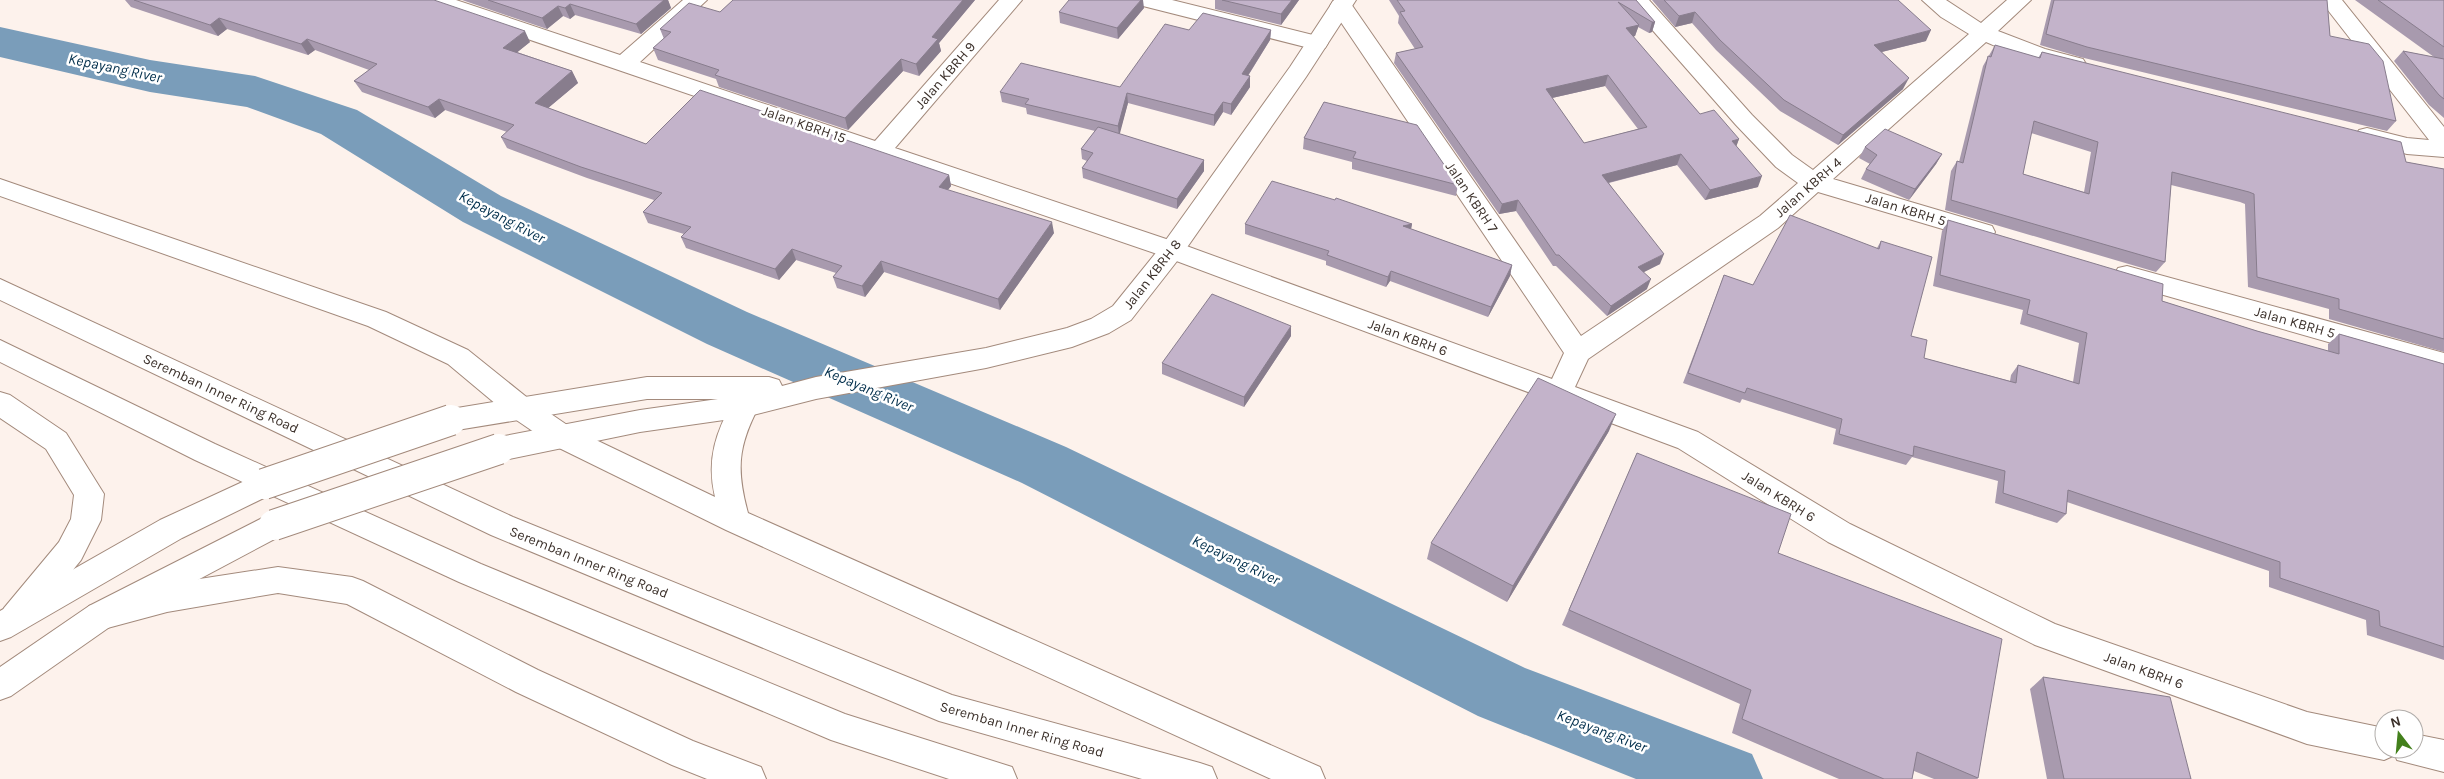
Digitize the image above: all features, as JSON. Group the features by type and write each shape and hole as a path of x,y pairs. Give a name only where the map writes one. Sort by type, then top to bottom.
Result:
{"street":[{"name":"Jalan KBRH 15","path":"435,0 1172,250"},
{"path":"625,63 696,0"},
{"name":"Jalan KBRH 9","path":"880,150 1011,0"},
{"path":"1146,0 1317,43"},
{"name":"Jalan KBRH 5","path":"1637,0 1757,134 1784,161 1814,182 2002,238"},
{"path":"1933,0 1946,11 1982,33 2047,57 2094,69"},
{"name":"Jalan KBRH 4","path":"1578,352 1769,222 2020,0"},
{"path":"2331,0 2444,143"},
{"name":"Jalan KBRH 8","path":"816,388 986,358 1072,337 1100,326 1122,312 1172,250 1343,3"},
{"name":"Jalan KBRH 7","path":"1343,3 1578,352"},
{"path":"2350,132 2408,146 2444,149"},
{"path":"0,187 377,318 458,357 519,407 562,437 736,521 1308,779"},
{"name":"Jalan KBRH 6","path":"1172,250 1688,440 1839,533 2046,635 2307,728 2374,742"},
{"name":"Jalan KBRH 5","path":"2106,268 2444,364"},
{"name":"Seremban Inner Ring Road","path":"0,288 529,538 952,710 1200,779"},
{"path":"0,350 206,452 470,573 843,729 1000,779"},
{"path":"1559,393 1578,352"},
{"path":"7,623 171,529 264,484 450,420 519,407 647,388 816,388"},
{"path":"0,685 100,616 274,525 500,449 640,421 745,406 816,388"},
{"path":"0,403 56,441 89,494 86,520 70,550 7,623"},
{"path":"736,521 725,484 726,456 734,423 745,406"},
{"path":"100,616 167,598 278,580 352,592 536,685 684,754 749,779"},
{"path":"2424,752 2444,756"}],"building":[{"path":"134,0 434,0 525,31 503,48 572,71 535,103 646,144 700,90 949,175 939,187 1052,222 998,299 881,261 862,286 833,277 842,266 792,249 775,269 681,237 691,227 643,212 662,193 581,167 501,137 514,125 439,99 428,107 354,81 377,64 307,39 301,44 219,18 210,25"},
{"path":"488,0 664,0 636,24 570,4 565,8 558,6 542,18"},
{"path":"733,0 963,0 932,37 938,39 916,64 901,59 845,118 715,75 719,70 653,48 671,32 660,29 689,3 720,12"},
{"path":"1069,0 1141,0 1117,28 1059,12"},
{"path":"1222,0 1292,0 1281,14"},
{"path":"1397,0 1636,0 1655,22 1618,2 1639,25 1626,28 1700,114 1714,110 1739,139 1732,141 1762,176 1710,190 1681,154 1602,175 1664,254 1638,267 1651,279 1611,306 1559,255 1556,255 1518,200 1502,204 1396,53 1423,47 1400,12 1405,11","holes":["1608,75 1647,127 1584,143 1546,89"]},
{"path":"1664,0 1898,0 1931,30 1874,45 1909,78 1843,135 1784,100 1720,40 1695,12 1679,16"},
{"path":"2054,0 2327,0 2330,36 2369,44 2383,61 2396,121 2087,47 2046,34"},
{"path":"2378,0 2444,0 2444,47"},
{"path":"1203,13 1271,30 1242,74 1250,76 1231,104 1223,102 1214,115 1127,93 1118,126 1025,104 1029,99 1000,92 1021,63 1120,87 1165,24 1189,30"},
{"path":"1995,45 2040,58 2042,52 2401,142 2406,162 2444,169 2444,339 2339,309 2339,299 2257,277 2254,194 2249,192 2172,172 2165,262 1951,200 1957,161 1963,163 1988,56 1991,57","holes":["2034,121 2098,142 2089,194 2023,174"]},
{"path":"2403,51 2444,59 2444,99 2439,95"},
{"path":"1324,102 1417,125 1458,185 1353,158 1356,152 1304,138"},
{"path":"1098,127 1204,160 1177,199 1082,168 1093,153 1081,149"},
{"path":"1885,129 1942,154 1915,189 1866,169 1877,155 1865,147"},
{"path":"1272,181 1335,200 1336,198 1412,224 1403,226 1512,265 1491,307 1391,271 1388,277 1327,255 1329,251 1245,224"},
{"path":"1790,215 1879,249 1881,241 1932,257 1911,336 1927,340 1924,358 2016,383 2018,365 2079,384 2087,333 2027,314 2030,300 1940,275 1948,220 2163,284 2162,301 2257,331 2339,354 2339,334 2444,364 2444,647 2380,626 2379,611 2280,578 2280,562 2068,490 2066,514 2003,493 2005,471 1914,446 1913,456 1839,434 1842,419 1747,388 1745,393 1688,373 1724,275 1753,285"},
{"path":"1212,294 1291,326 1244,397 1162,363"},
{"path":"1538,378 1616,414 1513,586 1431,543"},
{"path":"1637,453 1791,514 1778,553 2002,639 1978,778 1917,752 1912,779 1884,779 1742,719 1751,690 1569,610"},
{"path":"2043,677 2170,697 2191,779 2064,779"}],"waterway":[{"name":"Kepayang River","path":"0,42 150,76 255,92 339,122 482,209 727,328 1044,465 1503,693 1726,779"}]}
